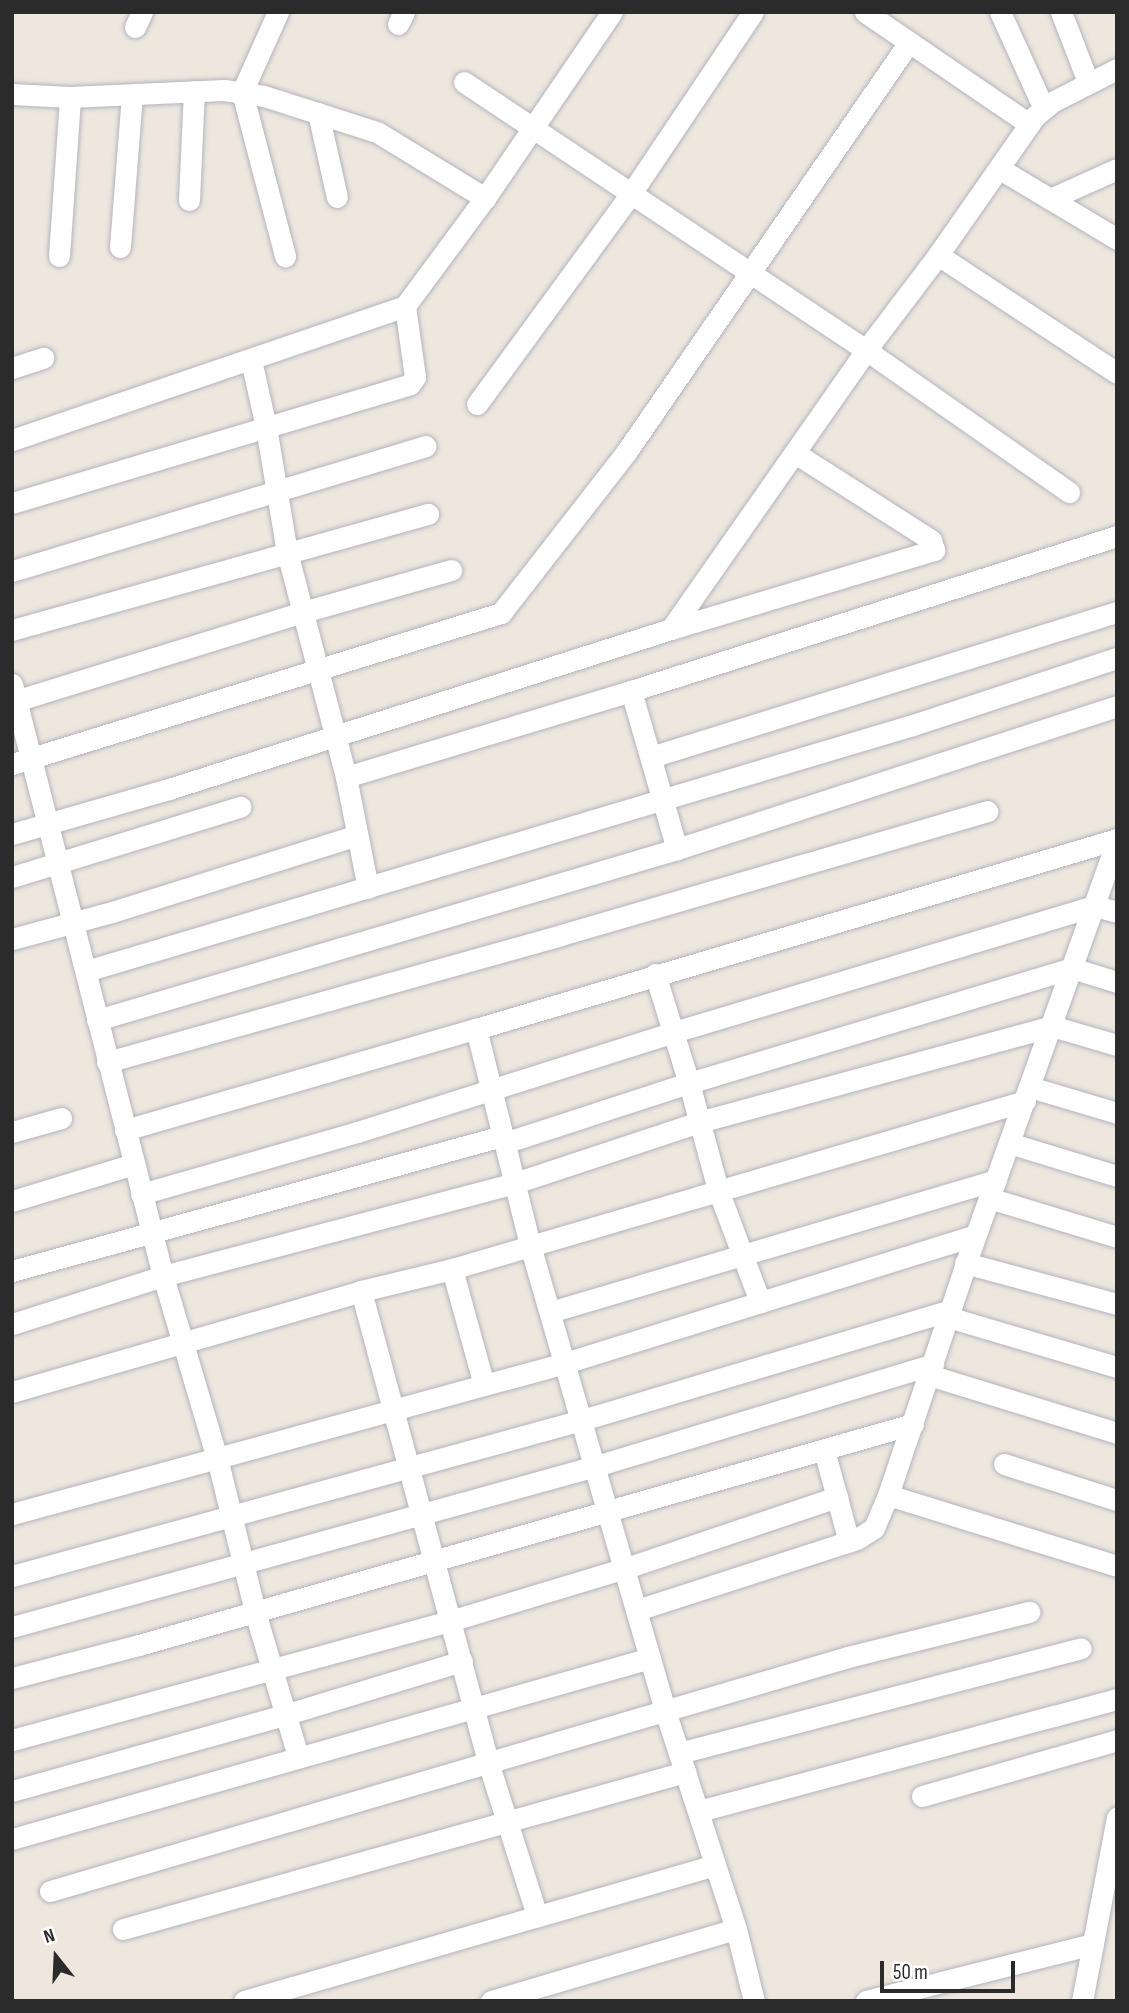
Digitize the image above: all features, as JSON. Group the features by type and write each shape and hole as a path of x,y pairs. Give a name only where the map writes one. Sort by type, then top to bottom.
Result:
{"street":[{"path":"278,12 242,92 285,256"},
{"path":"12,440 405,306 485,198 612,12"},
{"path":"477,404 630,195 753,12"},
{"path":"865,12 1029,124"},
{"path":"1000,12 1043,107"},
{"path":"1061,12 1088,82"},
{"path":"22,761 501,614 627,451 909,42"},
{"path":"671,629 866,350 1000,169 1029,124 1043,107 1117,69"},
{"path":"464,82 749,275 866,350 1069,492"},
{"path":"189,200 194,92"},
{"path":"12,94 70,97 242,92 377,132 485,198"},
{"path":"120,247 132,94"},
{"path":"59,256 70,97"},
{"path":"318,113 337,197"},
{"path":"1000,169 1113,233"},
{"path":"1050,199 1117,169"},
{"path":"938,255 1117,373"},
{"path":"12,503 410,384 415,377 405,306"},
{"path":"12,368 43,358"},
{"path":"251,360 266,427 287,552 345,777 355,836 368,888"},
{"path":"12,571 276,489 426,446"},
{"path":"12,834 934,550 931,540 795,453"},
{"path":"12,630 428,514"},
{"path":"345,777 631,691 1117,536"},
{"path":"299,1756 284,1715 255,1612 217,1458 141,1194 60,863 48,824 22,761 14,696 451,570"},
{"path":"651,757 1117,612"},
{"path":"86,971 913,725 1117,658"},
{"path":"631,691 677,849"},
{"path":"97,1020 677,849 1117,706"},
{"path":"12,877 240,807"},
{"path":"107,1062 561,935 987,811"},
{"path":"12,939 73,923 355,836"},
{"path":"125,1130 476,1029 655,974 1116,844"},
{"path":"637,1610 849,1542 868,1535 874,1528 913,1424 965,1263 1116,844"},
{"path":"141,1194 358,1132 674,1032 1095,906 1117,912"},
{"path":"12,1271 503,1139 1072,968 1117,982"},
{"path":"655,974 689,1083 718,1190 760,1302"},
{"path":"12,1324 163,1276 515,1183 699,1122 1052,1026 1117,1045"},
{"path":"476,1029 530,1245 626,1568 665,1710 736,1929 754,2001"},
{"path":"12,1392 360,1291 452,1269 1028,1094 1117,1113"},
{"path":"12,1132 61,1118"},
{"path":"1009,1143 1117,1176"},
{"path":"12,1201 134,1164"},
{"path":"550,1312 962,1187 992,1189 1117,1237"},
{"path":"12,1514 565,1363 975,1235"},
{"path":"965,1263 1117,1304"},
{"path":"452,1269 484,1385"},
{"path":"360,1291 488,1762 537,1916"},
{"path":"12,1576 582,1420 949,1313 1117,1367"},
{"path":"12,1627 596,1466 931,1369 1117,1433"},
{"path":"12,1678 255,1612 913,1424"},
{"path":"824,1450 849,1542"},
{"path":"1004,1464 1117,1500"},
{"path":"888,1495 1117,1566"},
{"path":"12,1740 450,1620 626,1568 837,1497"},
{"path":"50,1891 848,1657 1029,1612"},
{"path":"123,1929 507,1823 682,1763 1081,1648"},
{"path":"12,1839 650,1658"},
{"path":"12,1791 284,1715 462,1661"},
{"path":"699,1811 1117,1699"},
{"path":"922,1796 1117,1740"},
{"path":"1082,2001 1117,1817"},
{"path":"244,2001 714,1865"},
{"path":"491,2001 736,1929"},
{"path":"866,2001 1093,1944"}]}
